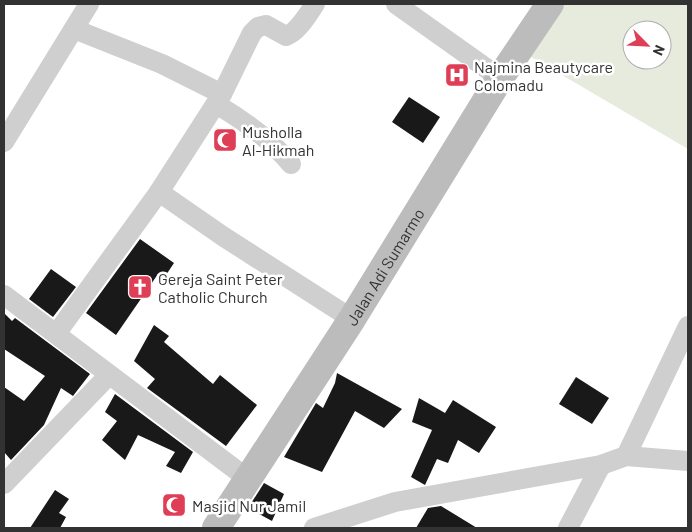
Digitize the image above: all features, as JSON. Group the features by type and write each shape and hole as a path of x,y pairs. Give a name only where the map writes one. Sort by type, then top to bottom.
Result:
{"main road":[{"name":"Jalan Adi Sumarmo","path":"218,528 352,319 500,78 550,4"}],"street":[{"path":"4,142 89,4"},
{"path":"56,334 159,192 219,99 252,32 258,27 266,25 286,36 289,35 296,29 315,4"},
{"path":"396,4 500,78"},
{"path":"74,28 162,64 219,99 282,153 292,164"},
{"path":"159,192 224,237 352,319"},
{"path":"4,295 248,479"},
{"path":"626,456 688,326"},
{"path":"4,484 109,375"},
{"path":"314,528 395,502 601,466 626,456 688,461"},
{"path":"568,528 601,466"}],"shaded area":[{"path":"563,4 688,4 688,149 528,55"}],"building":[{"path":"409,97 440,117 423,143 392,122"},
{"path":"140,239 174,263 164,278 158,274 116,335 86,313"},
{"path":"51,269 76,287 53,317 29,299"},
{"path":"4,313 12,321 15,318 90,374 73,396 61,388 44,425 11,460 4,452 4,387 24,401 45,376 4,349"},
{"path":"154,325 169,336 164,342 213,384 220,375 257,405 226,446 147,388 155,379 134,361"},
{"path":"337,373 402,409 384,428 355,411 322,472 284,457 316,403 323,408 335,383"},
{"path":"576,377 609,398 592,424 559,404"},
{"path":"115,394 193,452 181,473 166,466 175,452 138,435 125,460 102,440 117,421 105,412"},
{"path":"419,398 445,413 453,400 496,427 479,453 458,440 448,463 437,459 425,485 411,477 432,430 412,422"},
{"path":"264,483 284,494 272,521 248,508"},
{"path":"55,490 69,499 59,513 66,517 60,528 30,528"},
{"path":"441,506 477,528 416,528 428,508"}],"place":[{"name":"Najmina Beautycare Colomadu","path":"457,75"},
{"name":"Musholla Al-Hikmah","path":"225,140"},
{"name":"Gereja Saint Peter Catholic Church","path":"140,287"},
{"name":"Masjid Nur Jamil","path":"174,505"}]}
